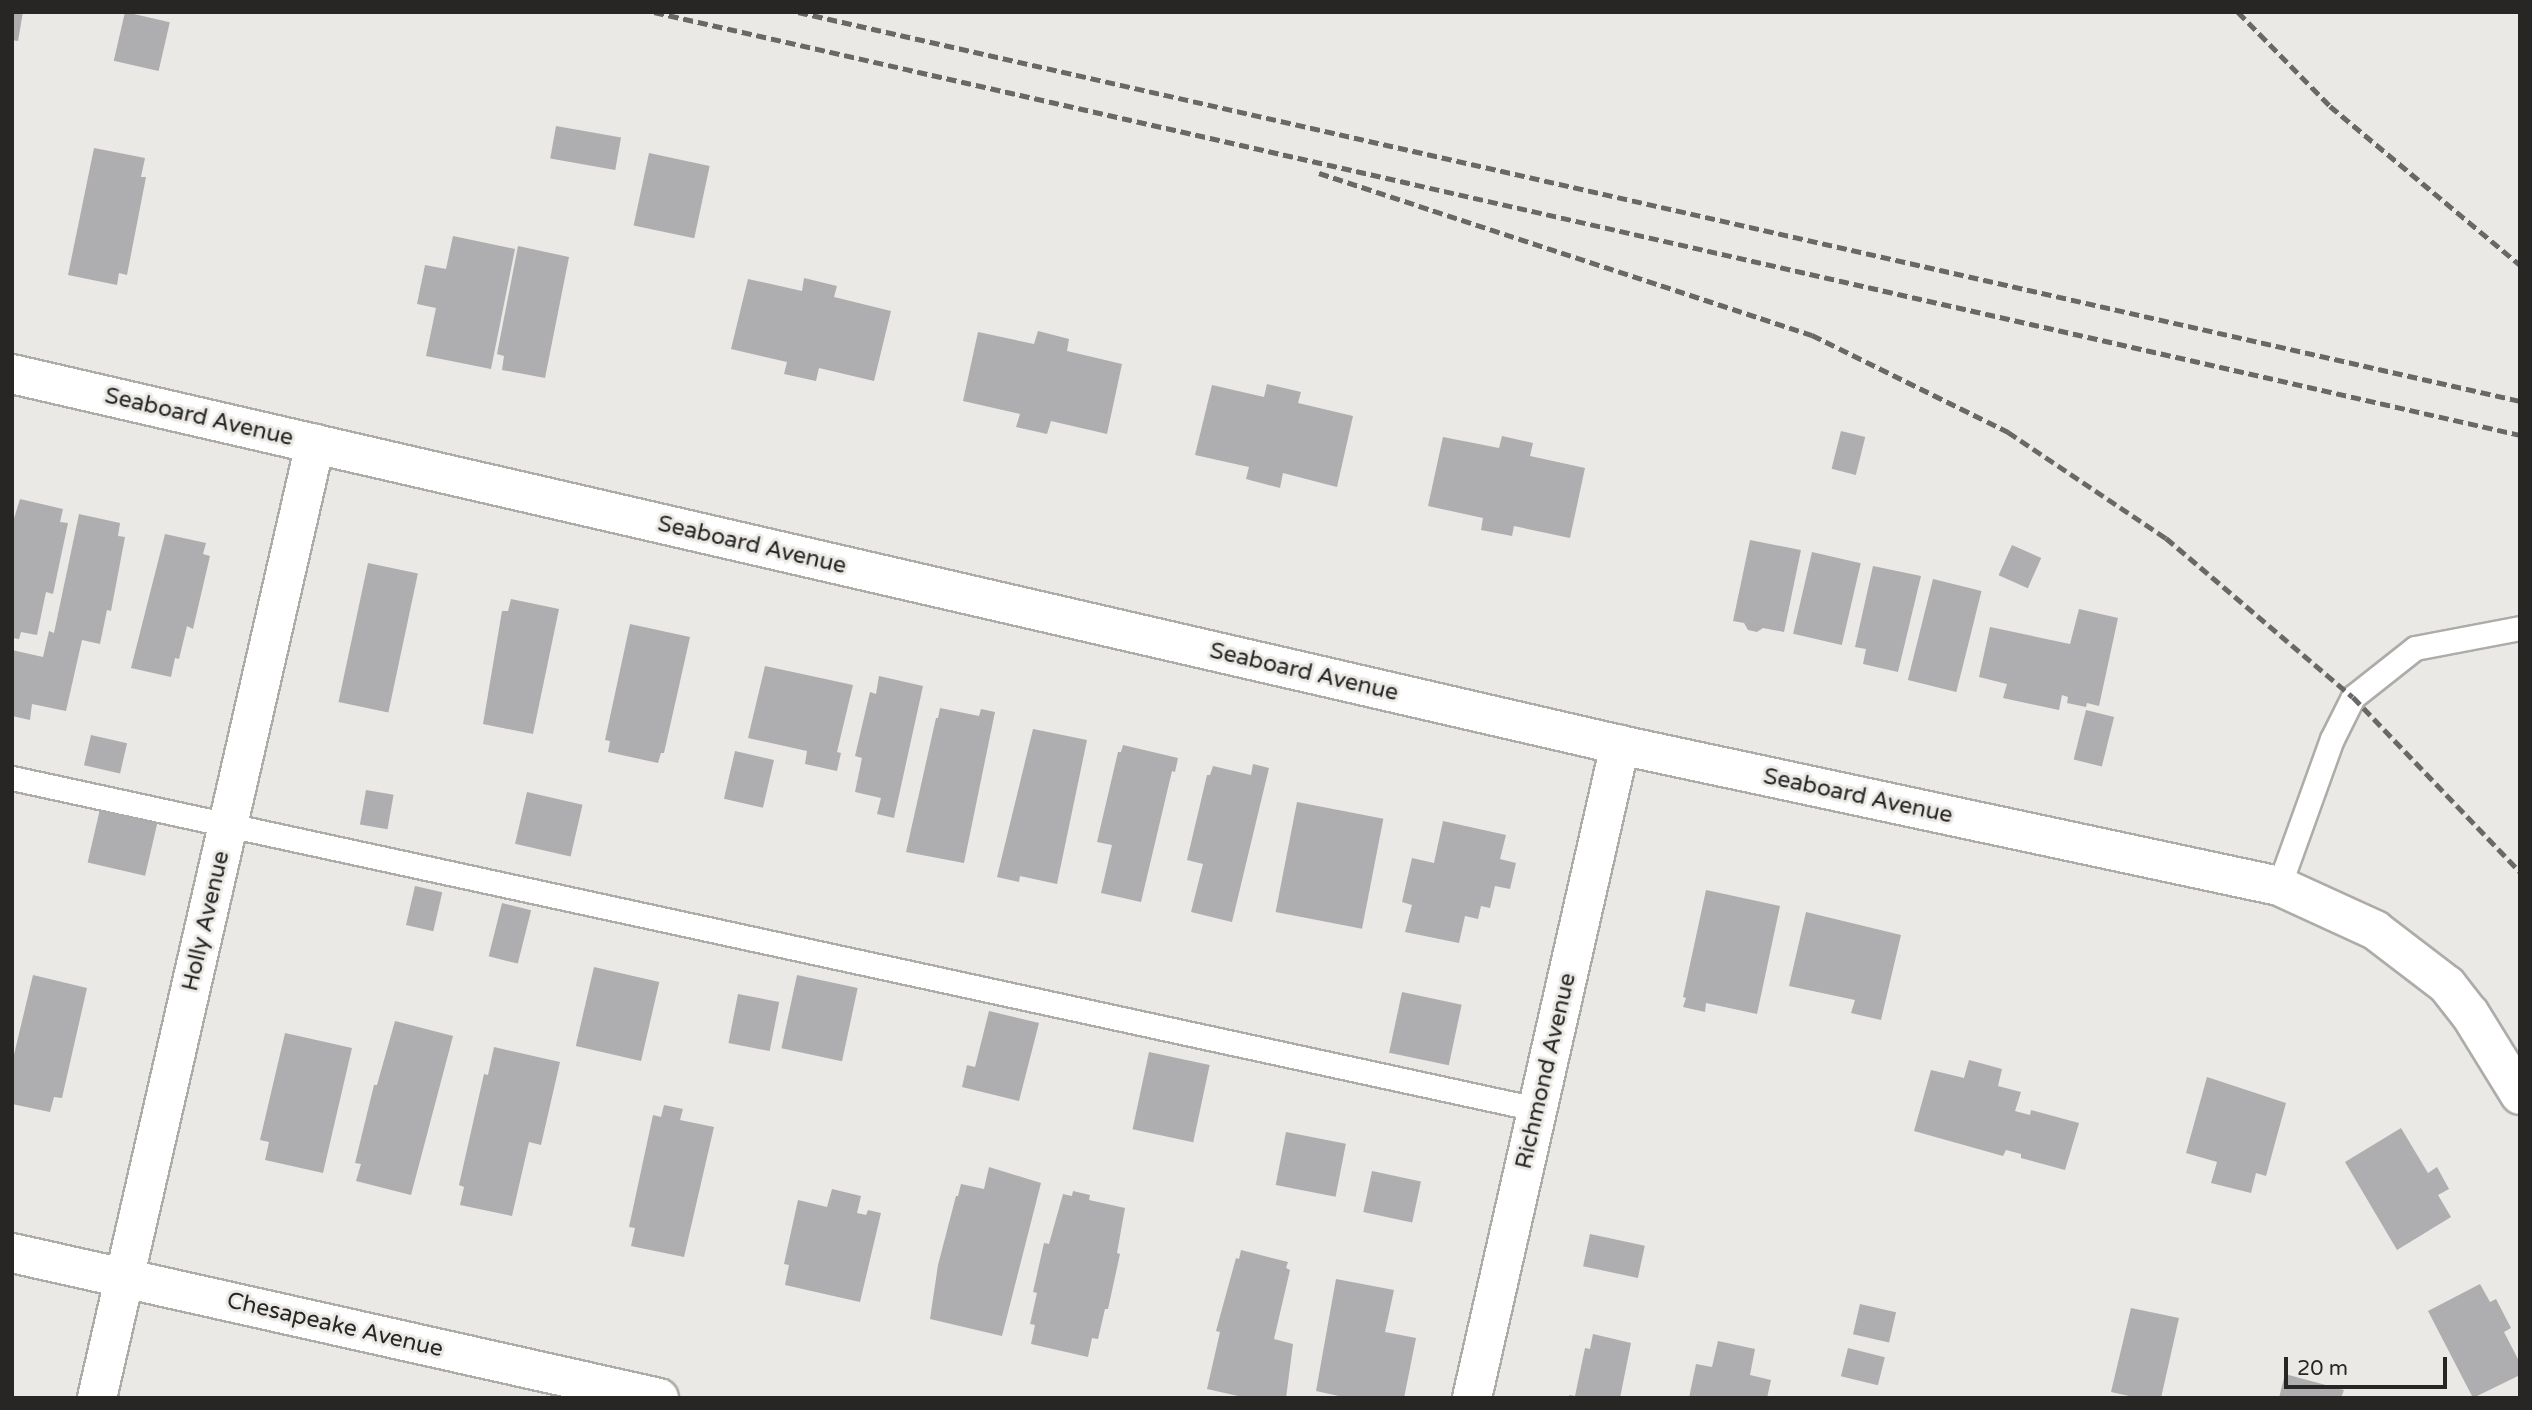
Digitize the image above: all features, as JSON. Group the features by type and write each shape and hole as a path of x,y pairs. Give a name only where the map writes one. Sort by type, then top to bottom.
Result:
{"street":[{"name":"Seaboard Avenue","path":"12,374 1620,745 2279,886 2375,930 2447,985 2470,1014 2520,1095"},
{"name":"Holly Avenue","path":"97,1398 316,444"},
{"name":"Richmond Avenue","path":"1472,1398 1620,745"},
{"name":"Chesapeake Avenue","path":"12,1253 659,1398"}],"lane":[{"path":"2279,886 2332,739 2353,696 2415,648 2520,628"},
{"path":"12,778 1537,1109"}],"building":[{"path":"12,12 23,12 18,41 12,40"},
{"path":"125,12 170,22 159,71 114,61"},
{"path":"556,126 621,137 615,170 550,158"},
{"path":"94,148 145,158 141,177 146,177 127,275 119,273 117,285 68,275"},
{"path":"649,153 710,166 694,238 634,225"},
{"path":"453,236 515,249 491,369 426,356 436,308 417,304 425,265 446,269"},
{"path":"518,246 569,257 545,378 502,370 504,356 497,354"},
{"path":"804,278 837,286 834,297 891,311 874,381 819,368 816,381 784,374 787,362 731,349 748,279 802,291"},
{"path":"1038,331 1069,339 1067,351 1122,364 1107,434 1051,421 1047,434 1016,427 1020,414 963,401 978,332 1034,344"},
{"path":"1267,384 1301,392 1298,403 1353,416 1337,487 1283,473 1280,488 1246,479 1249,467 1195,455 1212,385 1264,397"},
{"path":"1841,431 1865,437 1856,475 1832,469"},
{"path":"1502,436 1533,443 1530,456 1585,468 1570,538 1514,526 1512,536 1481,530 1483,518 1428,506 1443,437 1499,448"},
{"path":"20,499 63,509 60,522 68,523 53,594 46,592 37,635 21,632 19,639 12,638 12,525"},
{"path":"79,514 120,523 118,536 125,537 111,611 107,610 100,644 82,640 66,711 32,704 30,720 12,716 12,650 43,657 49,631 54,633"},
{"path":"165,534 206,543 203,554 210,556 193,629 187,626 179,659 175,658 171,677 131,668"},
{"path":"1750,540 1801,550 1784,632 1763,628 1757,632 1748,630 1744,623 1733,621"},
{"path":"2012,545 2041,558 2028,588 1999,575"},
{"path":"1812,552 1861,563 1842,645 1793,634"},
{"path":"368,563 418,574 388,713 338,702"},
{"path":"1873,566 1921,576 1898,672 1863,664 1866,649 1855,647"},
{"path":"1933,579 1982,591 1956,692 1908,680"},
{"path":"511,599 559,609 533,734 483,724 502,611 508,611"},
{"path":"2079,609 2118,618 2099,706 2087,703 2086,707 2067,703 2068,697 2062,695 2059,710 2003,698 2007,684 1979,677 1990,627 2070,644"},
{"path":"630,624 690,637 664,753 661,753 658,763 608,752 610,741 605,740"},
{"path":"765,666 853,685 837,752 841,753 837,771 805,764 807,751 748,738"},
{"path":"879,676 923,686 894,818 877,814 881,798 855,792 862,758 855,756 870,692 876,694"},
{"path":"940,708 979,716 981,709 995,712 964,863 906,852"},
{"path":"2086,710 2114,717 2102,767 2074,759"},
{"path":"1033,729 1087,740 1057,884 1020,876 1019,882 997,877"},
{"path":"91,735 127,743 120,774 84,765"},
{"path":"1123,745 1178,758 1175,772 1172,771 1141,902 1101,893 1112,845 1097,842 1118,752 1121,752"},
{"path":"735,751 774,760 763,808 724,799"},
{"path":"1253,764 1269,768 1232,922 1191,912 1203,864 1187,860 1207,775 1210,775 1213,766 1251,775"},
{"path":"366,790 394,795 387,829 360,824"},
{"path":"527,792 583,805 571,856 515,844"},
{"path":"1297,802 1383,819 1362,929 1276,912"},
{"path":"100,809 157,822 145,876 88,863"},
{"path":"1443,821 1506,835 1500,859 1516,863 1510,889 1495,886 1490,908 1481,906 1478,919 1465,916 1459,943 1405,932 1412,905 1402,902 1412,858 1434,863"},
{"path":"415,886 442,892 433,931 406,925"},
{"path":"1706,890 1780,906 1757,1014 1706,1003 1705,1012 1683,1007"},
{"path":"502,903 531,910 518,964 489,956"},
{"path":"1806,912 1901,935 1881,1020 1851,1013 1855,1000 1789,986"},
{"path":"594,967 659,982 641,1061 576,1046"},
{"path":"33,975 87,988 62,1098 54,1097 50,1112 12,1104 12,1063"},
{"path":"797,975 858,988 842,1061 781,1048"},
{"path":"1402,992 1462,1005 1449,1065 1389,1053"},
{"path":"738,994 779,1002 770,1051 728,1043"},
{"path":"989,1011 1039,1023 1019,1101 962,1087 967,1065 975,1067"},
{"path":"395,1021 453,1036 411,1195 356,1181 361,1164 355,1163 374,1085 377,1085"},
{"path":"285,1033 352,1048 323,1173 265,1160 269,1142 260,1140"},
{"path":"494,1047 560,1062 541,1145 529,1142 512,1216 460,1205 464,1187 459,1185 484,1074 488,1075"},
{"path":"1149,1052 1210,1065 1193,1142 1133,1129"},
{"path":"1969,1060 2002,1069 1998,1086 2021,1092 2015,1111 2030,1115 2031,1110 2079,1123 2065,1170 2021,1158 2021,1154 2006,1150 2003,1156 1914,1131 1931,1070 1964,1078"},
{"path":"2207,1077 2286,1103 2266,1176 2256,1173 2251,1193 2211,1183 2217,1162 2186,1153"},
{"path":"664,1105 683,1109 680,1120 714,1127 684,1257 631,1246 635,1228 629,1227 653,1115 661,1117"},
{"path":"2401,1128 2428,1173 2437,1167 2449,1189 2438,1195 2451,1217 2397,1250 2345,1162"},
{"path":"1286,1132 1346,1144 1336,1197 1276,1185"},
{"path":"989,1167 1041,1183 1002,1336 930,1319 938,1265 956,1196 961,1184 984,1189"},
{"path":"1372,1171 1421,1181 1412,1222 1363,1212"},
{"path":"832,1189 861,1196 857,1213 866,1215 868,1210 881,1213 860,1302 785,1285 789,1265 784,1264 798,1200 827,1207"},
{"path":"1073,1191 1090,1195 1089,1200 1125,1208 1117,1253 1120,1254 1108,1309 1105,1309 1098,1339 1092,1338 1088,1357 1031,1344 1035,1325 1030,1324 1037,1293 1033,1292 1044,1243 1049,1244 1063,1194 1072,1196"},
{"path":"1590,1234 1645,1246 1638,1278 1583,1266"},
{"path":"1241,1250 1288,1262 1286,1268 1290,1270 1274,1339 1293,1344 1286,1398 1247,1398 1207,1389 1220,1332 1216,1331 1236,1258 1239,1259"},
{"path":"1336,1279 1394,1290 1385,1332 1416,1338 1404,1398 1348,1398 1316,1391"},
{"path":"2480,1284 2490,1302 2496,1299 2511,1328 2504,1332 2520,1363 2520,1375 2473,1398 2428,1311"},
{"path":"1860,1304 1896,1312 1889,1343 1853,1334"},
{"path":"2131,1308 2179,1318 2161,1398 2138,1398 2111,1392"},
{"path":"1593,1334 1631,1343 1620,1398 1569,1398 1569,1395 1575,1396 1585,1348 1590,1349"},
{"path":"1718,1341 1755,1349 1750,1375 1771,1380 1767,1398 1689,1398 1696,1364 1712,1367"},
{"path":"1848,1348 1885,1357 1878,1385 1841,1376"},
{"path":"2285,1374 2344,1390 2341,1398 2279,1398"}],"railway":[{"path":"654,12 2520,435"},
{"path":"798,12 2520,401"},
{"path":"2238,12 2330,106 2520,265"},
{"path":"1319,173 1812,335 2008,432 2166,538 2353,697 2520,872"}]}
